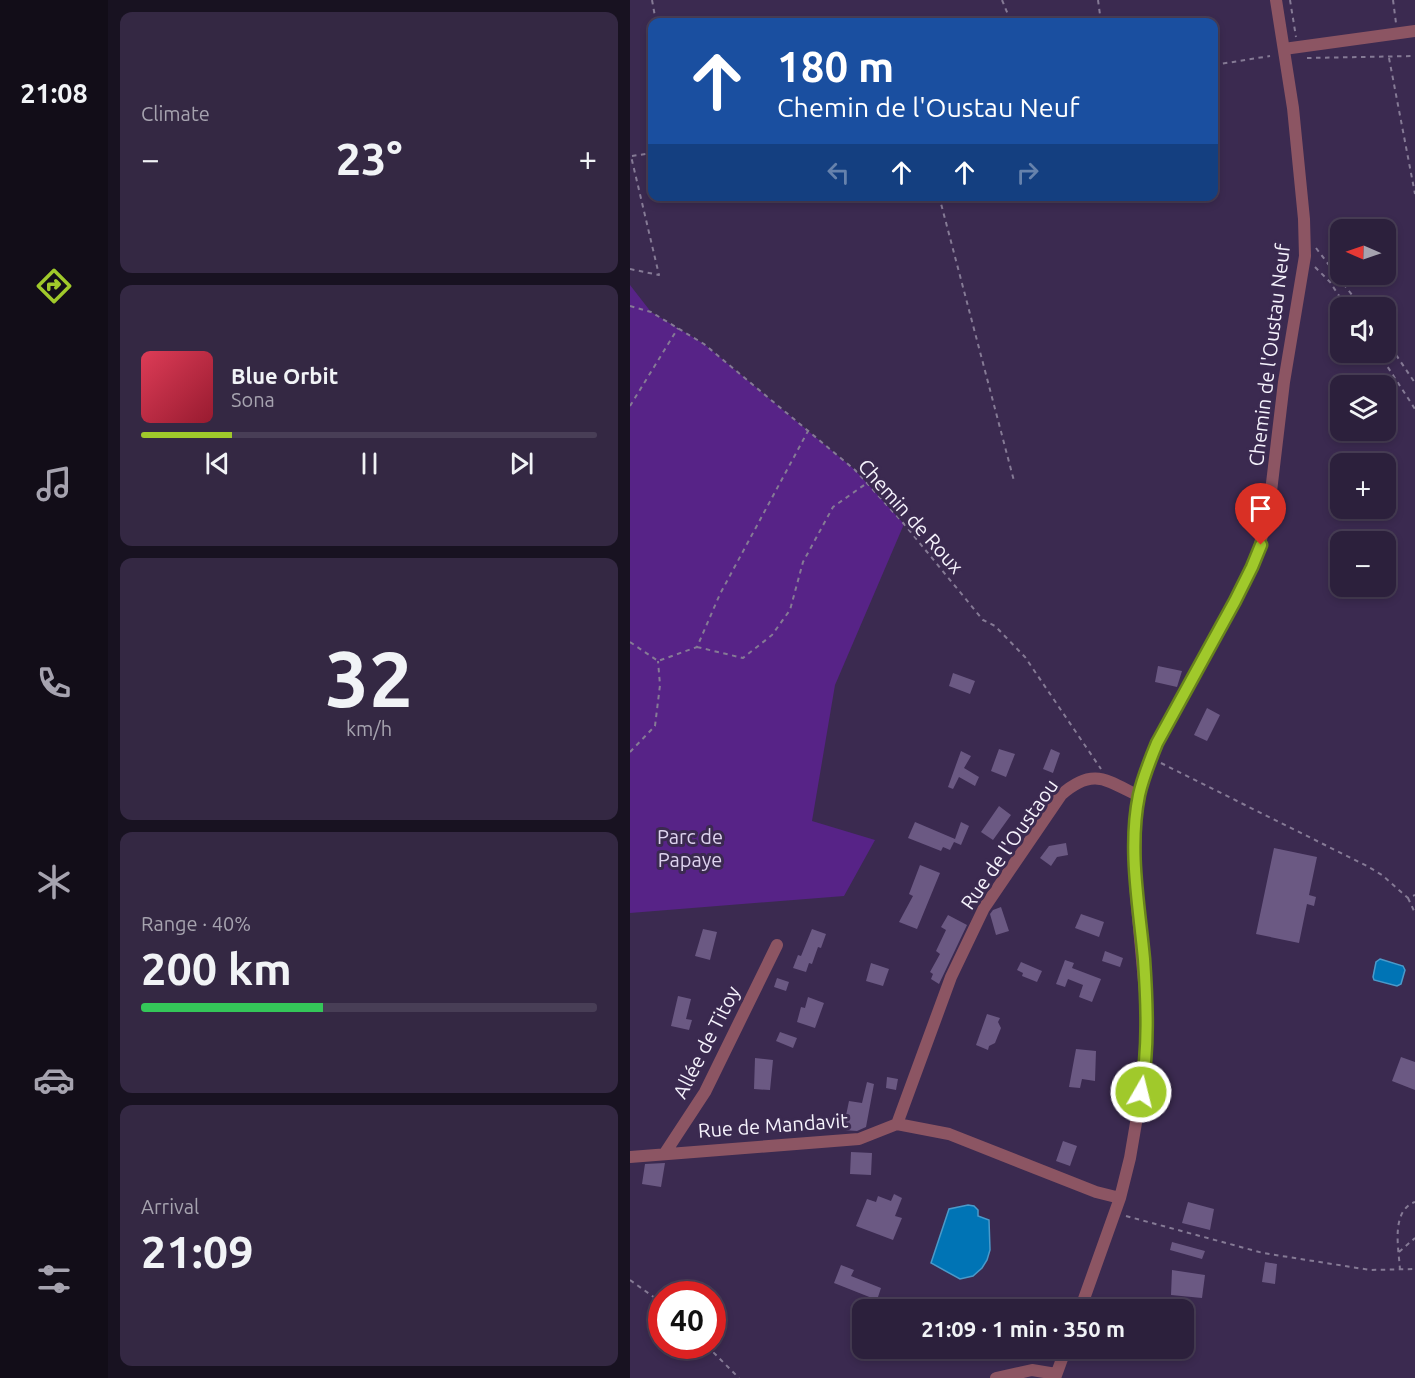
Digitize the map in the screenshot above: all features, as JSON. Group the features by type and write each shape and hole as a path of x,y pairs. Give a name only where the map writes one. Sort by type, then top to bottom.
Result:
{"street":[{"name":"Chemin de l'Oustau Neuf","path":"1084,1299 1120,1198 1130,1158 1145,1070 1146,1004 1135,884 1136,821 1139,796 1157,743 1252,567 1261,545 1270,500 1284,382 1305,256 1304,219 1293,108 1276,0"},
{"path":"1284,49 1415,31"},
{"name":"Rue de l'Oustaou","path":"897,1124 951,977 984,908 1061,795 1078,781 1090,778 1104,780"},
{"path":"1104,780 1139,796"},
{"name":"Allée de Titoy","path":"665,1153 705,1092 777,945"},
{"path":"897,1124 949,1134 1096,1192 1120,1198"},
{"name":"Rue de Mandavit","path":"630,1157 859,1139 897,1124"},
{"path":"996,1378 1032,1370 1056,1376 1062,1359"}],"path":[{"path":"652,0 655,18"},
{"path":"1002,0 1009,18"},
{"path":"1098,0 1100,18"},
{"path":"1290,0 1295,37"},
{"path":"1393,0 1396,23"},
{"path":"1218,64 1270,56"},
{"path":"1297,58 1415,56"},
{"path":"1389,57 1415,194"},
{"path":"630,269 660,275 630,156 648,154"},
{"path":"940,201 1014,481"},
{"path":"1311,241 1354,297"},
{"path":"1305,256 1330,282 1340,297"},
{"name":"Chemin de Roux","path":"630,306 651,312 704,344 855,470 904,524 983,620 995,626 1025,657 1100,767 1104,780"},
{"path":"630,406 678,328"},
{"path":"1396,355 1415,383"},
{"path":"1385,363 1415,409"},
{"path":"697,647 720,594 808,431"},
{"path":"658,661 697,647 743,658 772,635 790,610 803,562 833,507 867,483"},
{"path":"630,642 658,661"},
{"path":"630,752 656,726 660,685 658,661"},
{"path":"1151,758 1367,866 1382,875 1408,898 1415,913"},
{"path":"1408,898 1415,895"},
{"path":"1400,1270 1399,1221 1408,1204 1415,1202"},
{"path":"1114,1213 1263,1253 1352,1268 1415,1269"},
{"path":"1399,1252 1415,1238"},
{"path":"630,1280 648,1293"},
{"path":"720,1359 740,1378"}],"green space":[{"name":"Parc de Papaye","path":"630,285 651,312 704,344 855,470 904,524 835,685 812,821 875,840 844,896 630,913"}],"water":[{"path":"1380,959 1403,966 1405,970 1401,984 1397,986 1374,980 1376,962"},
{"path":"968,1205 978,1210 978,1216 989,1220 990,1250 982,1268 973,1276 960,1279 931,1263 949,1209"}],"building":[{"path":"1158,666 1182,671 1177,687 1155,682"},
{"path":"953,673 975,681 970,694 949,686"},
{"path":"1207,708 1220,715 1207,741 1194,735"},
{"path":"999,749 1015,754 1006,777 991,771"},
{"path":"1051,749 1060,753 1053,773 1043,769"},
{"path":"961,751 971,756 964,768 979,777 975,786 959,777 953,789 948,787"},
{"path":"999,806 1011,815 993,840 981,832"},
{"path":"915,822 955,839 961,822 969,826 961,845 954,842 950,850 943,847 941,851 908,838"},
{"path":"1066,843 1068,855 1057,857 1051,866 1040,858 1049,846"},
{"path":"1274,848 1317,857 1309,895 1316,897 1314,906 1307,904 1299,943 1256,934"},
{"path":"920,865 940,873 917,929 899,922 913,896 909,894"},
{"path":"1001,907 1009,931 996,935 990,914"},
{"path":"1081,914 1104,922 1099,937 1075,928"},
{"path":"948,915 967,925 939,984 931,979 933,974 930,972 940,954 936,951 946,930 941,927"},
{"path":"703,929 717,932 710,960 695,956"},
{"path":"812,929 826,934 821,948 818,947 812,964 809,963 806,972 793,968 798,955 801,956"},
{"path":"1105,951 1123,958 1120,967 1102,961"},
{"path":"1065,960 1074,963 1072,968 1101,979 1092,1002 1079,997 1083,985 1068,979 1065,987 1056,984"},
{"path":"1021,962 1042,971 1037,982 1022,976 1023,973 1017,970"},
{"path":"871,963 889,969 883,986 866,981"},
{"path":"777,978 789,982 786,991 774,987"},
{"path":"678,996 691,999 686,1019 692,1020 689,1030 671,1026"},
{"path":"808,997 824,1003 815,1028 797,1022 801,1007 805,1008"},
{"path":"987,1014 1000,1018 998,1022 1001,1028 995,1043 989,1046 988,1050 976,1045"},
{"path":"780,1032 797,1038 793,1048 776,1041"},
{"path":"1076,1049 1096,1051 1095,1081 1082,1079 1080,1088 1069,1087"},
{"path":"1401,1057 1415,1062 1415,1090 1392,1081"},
{"path":"755,1058 773,1060 770,1090 754,1089"},
{"path":"887,1077 898,1079 896,1090 886,1088"},
{"path":"867,1082 874,1084 866,1127 857,1131 843,1130 849,1101 862,1103"},
{"path":"1063,1141 1077,1146 1070,1166 1056,1161"},
{"path":"851,1152 872,1153 871,1175 850,1174"},
{"path":"665,1163 661,1187 642,1184 645,1164"},
{"path":"894,1194 902,1198 895,1216 902,1218 893,1240 856,1226 867,1199 876,1202 878,1196 891,1201"},
{"path":"1188,1202 1214,1209 1210,1230 1182,1223"},
{"path":"1172,1242 1205,1251 1202,1259 1170,1250"},
{"path":"1265,1262 1277,1264 1275,1284 1262,1282"},
{"path":"841,1265 854,1270 851,1276 881,1288 877,1299 874,1299 834,1283"},
{"path":"1172,1270 1205,1275 1202,1298 1171,1295"}],"route":[{"path":"1141,1092 1145,1070 1146,1004 1135,884 1136,821 1139,796 1157,743 1235,601 1261,545"}]}
